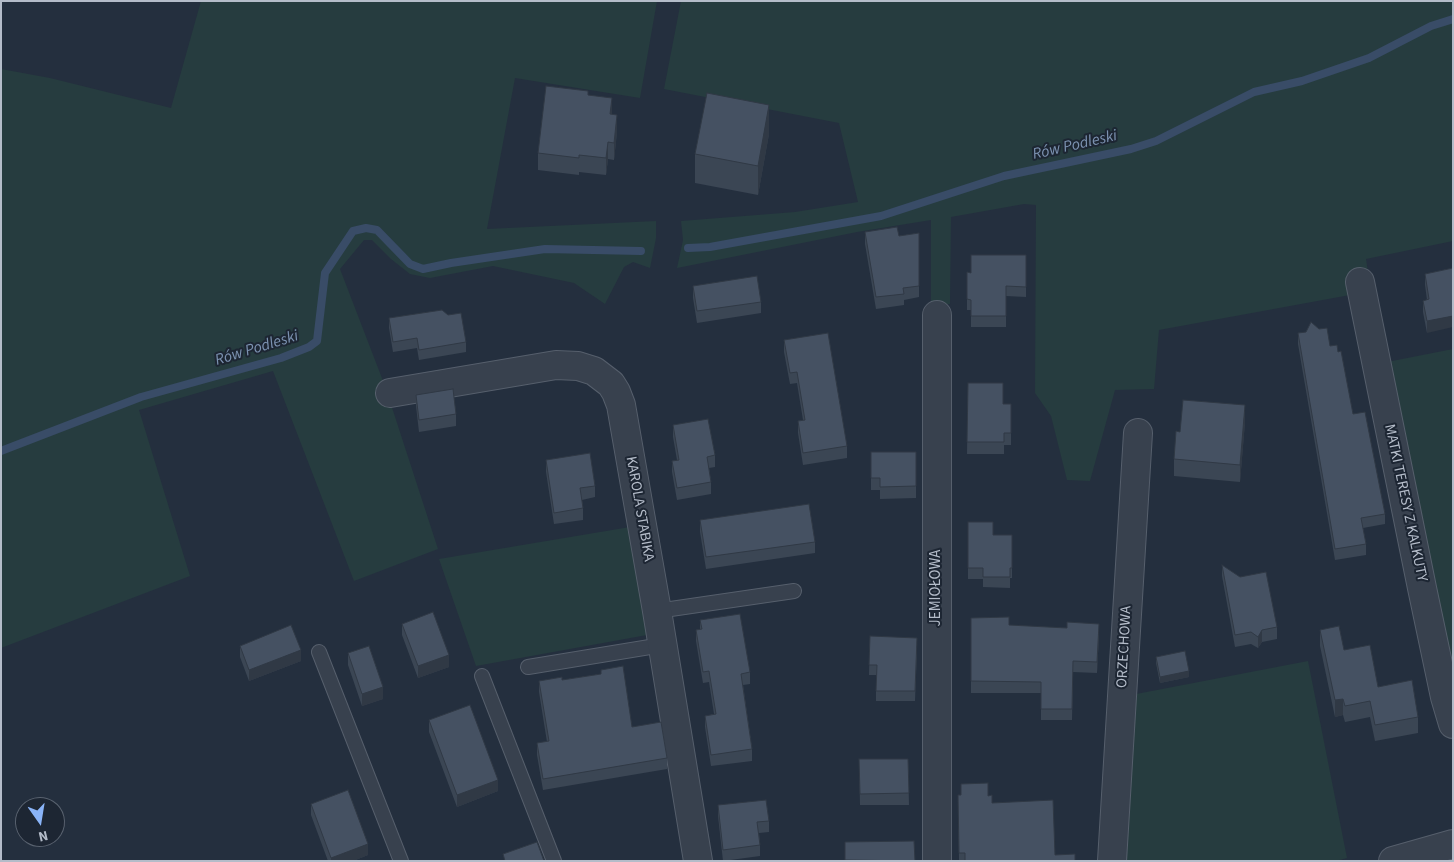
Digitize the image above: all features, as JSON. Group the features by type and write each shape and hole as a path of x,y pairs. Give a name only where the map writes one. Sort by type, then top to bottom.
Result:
{"street":[{"name":"MATKI TERESY Z KALKUTY","path":"1360,282 1424,597 1453,724"},
{"name":"JEMIOŁOWA","path":"937,315 937,861"},
{"name":"KAROLA STABIKA","path":"390,393 556,365 578,366 594,371 611,384 621,405 698,861"},
{"name":"ORZECHOWA","path":"1112,861 1138,433"},
{"path":"1393,861 1453,844"}],"lane":[{"path":"657,611 794,591"},
{"path":"528,667 662,645"},
{"path":"319,652 401,861"},
{"path":"482,676 554,861"}],"green space":[{"path":"201,1 657,1 640,98 515,78 487,229 656,221 656,238 650,268 633,262 624,267 605,304 574,283 493,266 430,278 410,274 372,240 364,240 340,269 385,386 438,549 354,581 273,371 139,410 190,576 1,648 1,69 50,78 171,108"},
{"path":"681,1 1453,1 1453,241 1366,259 1368,272 1347,275 1350,295 1159,330 1154,389 1115,390 1090,481 1067,480 1051,416 1035,393 1036,205 1024,204 951,217 950,304 931,305 931,220 857,232 677,268 683,240 681,221 795,212 858,202 839,123 664,89"},
{"path":"1453,349 1453,673 1387,362"},
{"path":"630,527 647,635 476,666 439,559"},
{"path":"1308,661 1347,858 1336,861 1122,861 1131,695"}],"building":[{"path":"546,86 588,91 588,95 612,98 610,114 617,115 614,143 608,142 606,158 579,155 579,158 538,153"},
{"path":"707,93 769,105 758,166 695,154"},
{"path":"897,227 899,236 919,233 919,286 903,288 904,294 876,297 865,232"},
{"path":"971,255 1026,255 1026,287 1006,286 1006,316 971,316 971,300 967,299 967,272 971,273"},
{"path":"1453,268 1453,316 1427,321 1423,301 1429,299 1425,274"},
{"path":"757,276 761,302 697,311 693,286"},
{"path":"442,310 448,315 461,313 466,342 419,350 417,338 393,342 389,318"},
{"path":"1311,322 1319,329 1327,328 1330,346 1337,345 1338,352 1341,351 1353,414 1365,412 1385,514 1361,518 1366,544 1335,549 1298,333 1306,332"},
{"path":"828,333 847,446 803,453 798,421 805,420 797,372 790,373 784,340"},
{"path":"968,383 1003,383 1003,404 1011,404 1011,433 1004,433 1004,442 967,442"},
{"path":"453,389 456,414 419,420 416,395"},
{"path":"1183,400 1245,405 1240,465 1174,459 1176,431 1180,432"},
{"path":"708,419 715,455 707,457 711,482 677,488 672,461 679,460 673,425"},
{"path":"871,452 916,452 916,486 880,487 880,478 871,478"},
{"path":"590,453 595,486 580,488 583,508 554,513 546,460"},
{"path":"809,504 815,542 706,557 700,520"},
{"path":"968,522 993,522 993,535 1012,535 1012,568 1010,568 1010,577 983,577 983,568 968,568"},
{"path":"1222,565 1240,577 1266,572 1277,627 1262,630 1258,637 1251,632 1235,635"},
{"path":"433,612 449,655 418,666 402,624"},
{"path":"740,614 750,672 741,674 752,749 711,755 705,716 716,714 709,671 703,672 696,630 702,629 700,620"},
{"path":"1009,617 1009,625 1067,628 1067,622 1099,624 1097,662 1073,661 1072,709 1041,709 1041,682 971,681 971,618"},
{"path":"291,625 301,650 249,670 240,646"},
{"path":"1339,626 1344,650 1370,645 1378,687 1412,680 1418,717 1375,725 1370,701 1345,706 1343,699 1335,700 1320,630"},
{"path":"870,636 917,638 915,691 876,691 877,665 869,665"},
{"path":"369,646 383,687 362,694 348,653"},
{"path":"1185,651 1189,671 1160,677 1156,657"},
{"path":"623,666 632,727 661,722 667,758 543,779 537,743 549,741 539,681 562,677 562,680 601,674 601,670"},
{"path":"470,705 498,780 457,795 429,720"},
{"path":"859,759 908,759 909,793 860,794"},
{"path":"988,783 988,796 992,795 992,803 1053,800 1055,855 1075,854 1075,861 965,861 965,853 959,853 958,795 961,795 961,784"},
{"path":"348,790 368,844 331,858 311,804"},
{"path":"766,800 769,821 757,822 760,845 723,850 718,805"},
{"path":"914,841 915,861 845,860 845,842"},
{"path":"537,842 544,861 505,861 503,854"}],"waterway":[{"name":"Rów Podleski","path":"688,248 710,247 881,216 1004,176 1131,149 1156,141 1254,92 1302,81 1369,58 1431,26 1453,19"},
{"name":"Rów Podleski","path":"1,451 141,397 281,358 309,347 317,341 325,273 353,231 366,228 377,230 410,264 423,269 545,249 641,251"}]}
